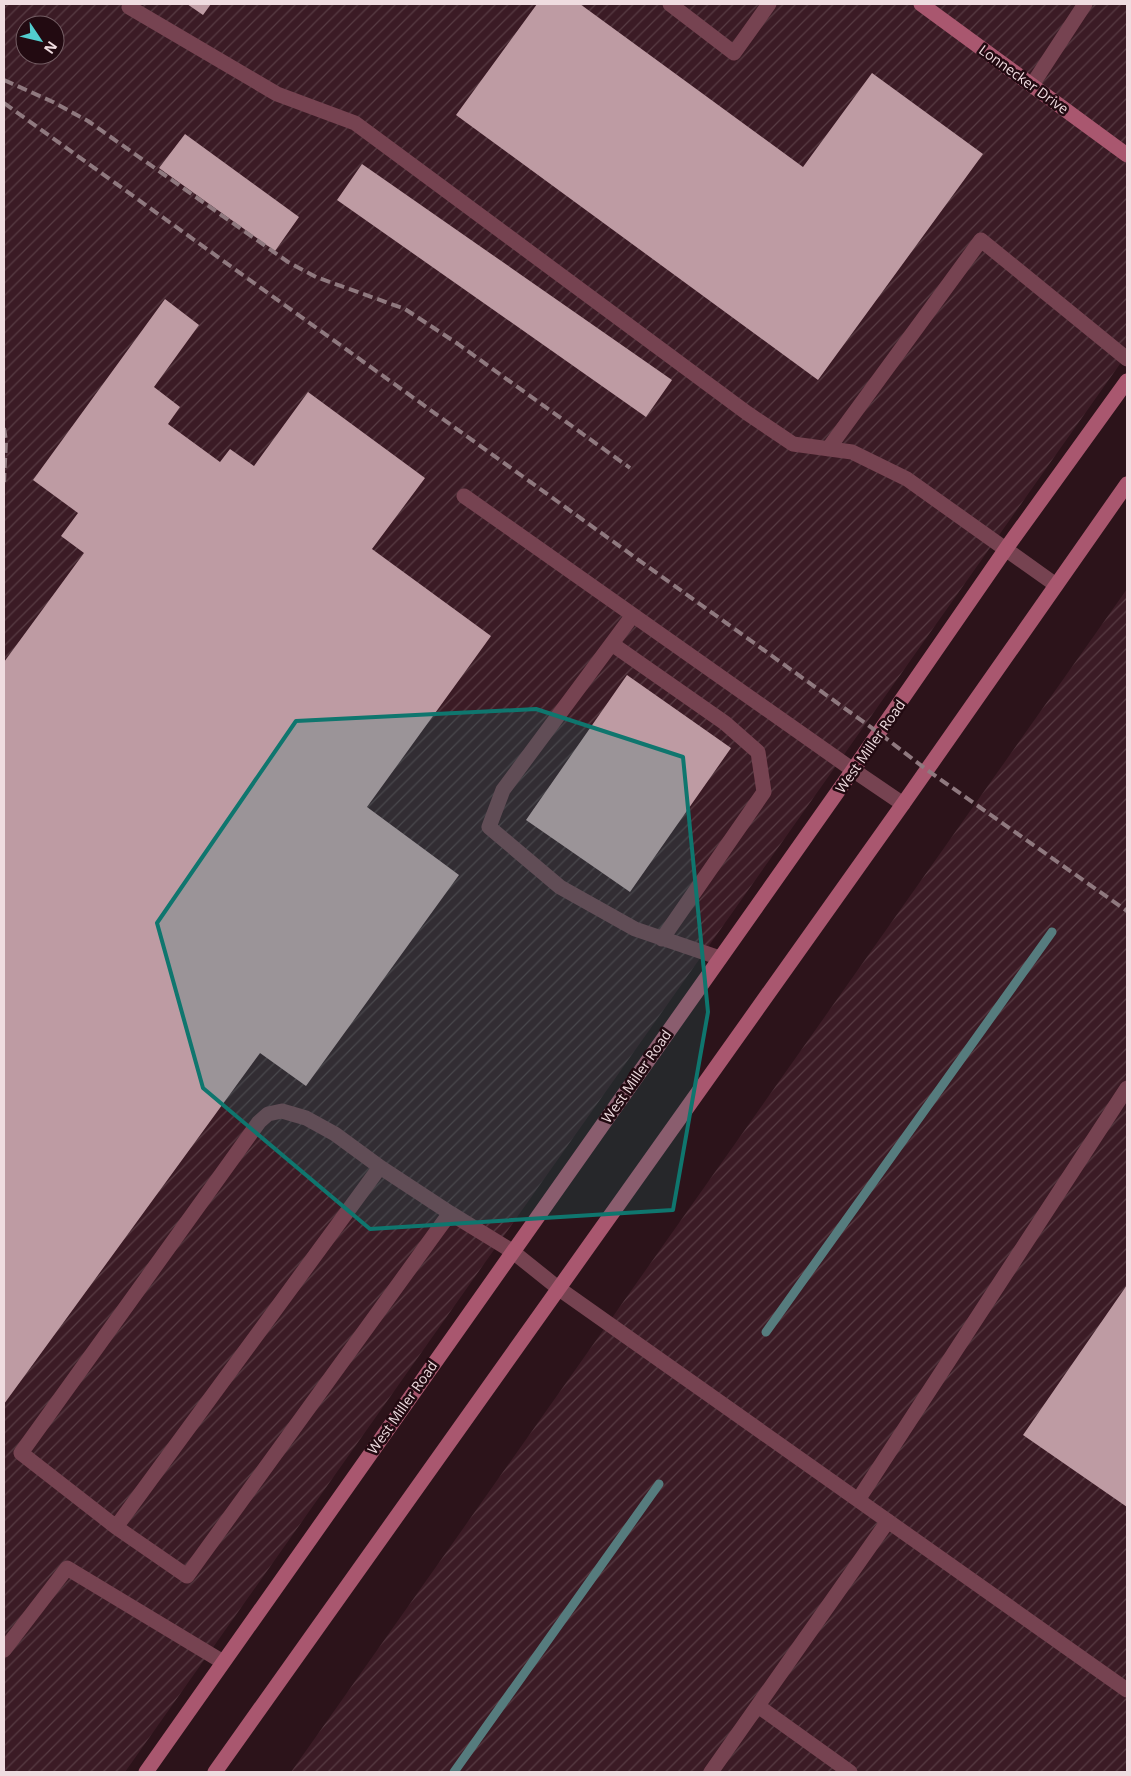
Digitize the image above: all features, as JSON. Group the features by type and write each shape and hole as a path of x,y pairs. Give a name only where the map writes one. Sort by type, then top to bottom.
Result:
{"main road":[{"name":"Lonnecker Drive","path":"921,4 1127,155"},
{"name":"West Miller Road","path":"146,1772 1127,381"},
{"path":"215,1772 903,804 1127,484"}],"lane":[{"path":"131,4 129,6 277,94 355,123 747,413 793,444 852,452 907,479 1056,585"},
{"path":"670,4 734,53 769,4"},
{"path":"1032,85 1085,4"},
{"path":"828,449 981,240 1127,359"},
{"path":"464,496 903,804"},
{"path":"633,615 503,790 489,827 560,887 635,930 720,958"},
{"path":"612,644 725,723 758,752 764,792 662,939"},
{"path":"858,1500 1127,1088"},
{"path":"450,1213 187,1576 116,1527 21,1453 259,1122 268,1114 282,1111 306,1118 334,1134 380,1167 512,1251 558,1288 1127,1690"},
{"path":"116,1527 380,1167"},
{"path":"711,1772 888,1521"},
{"path":"4,1650 67,1568 223,1662"},
{"path":"758,1706 850,1772"}],"highlighted area":[{"path":"536,709 683,757 708,1012 673,1210 370,1229 203,1088 157,923 296,721"}],"shaded area":[{"path":"4,4 1127,4 1127,354 125,1772 4,1772"},
{"path":"1127,589 1127,1772 291,1772"}],"building":[{"path":"187,4 211,4 203,15"},
{"path":"537,4 580,4 803,167 872,73 983,154 818,380 456,115"},
{"path":"185,134 299,217 275,251 159,168"},
{"path":"362,164 672,380 646,417 337,200"},
{"path":"165,299 199,325 154,387 180,407 168,424 220,462 230,449 254,466 308,392 425,478 372,549 491,636 367,807 459,875 306,1086 260,1053 4,1404 4,662 84,553 61,536 78,513 33,480"},
{"path":"627,675 731,748 630,892 526,820"},
{"path":"1127,1285 1127,1507 1023,1435"}],"waterway":[{"path":"766,1332 1052,932"},
{"path":"454,1772 659,1484"}],"railway":[{"path":"4,80 53,102 88,121 288,262 316,277 405,309 458,344 630,468"},
{"path":"4,103 879,733 927,770 1127,911"},
{"path":"4,428 6,441 4,482"}]}
